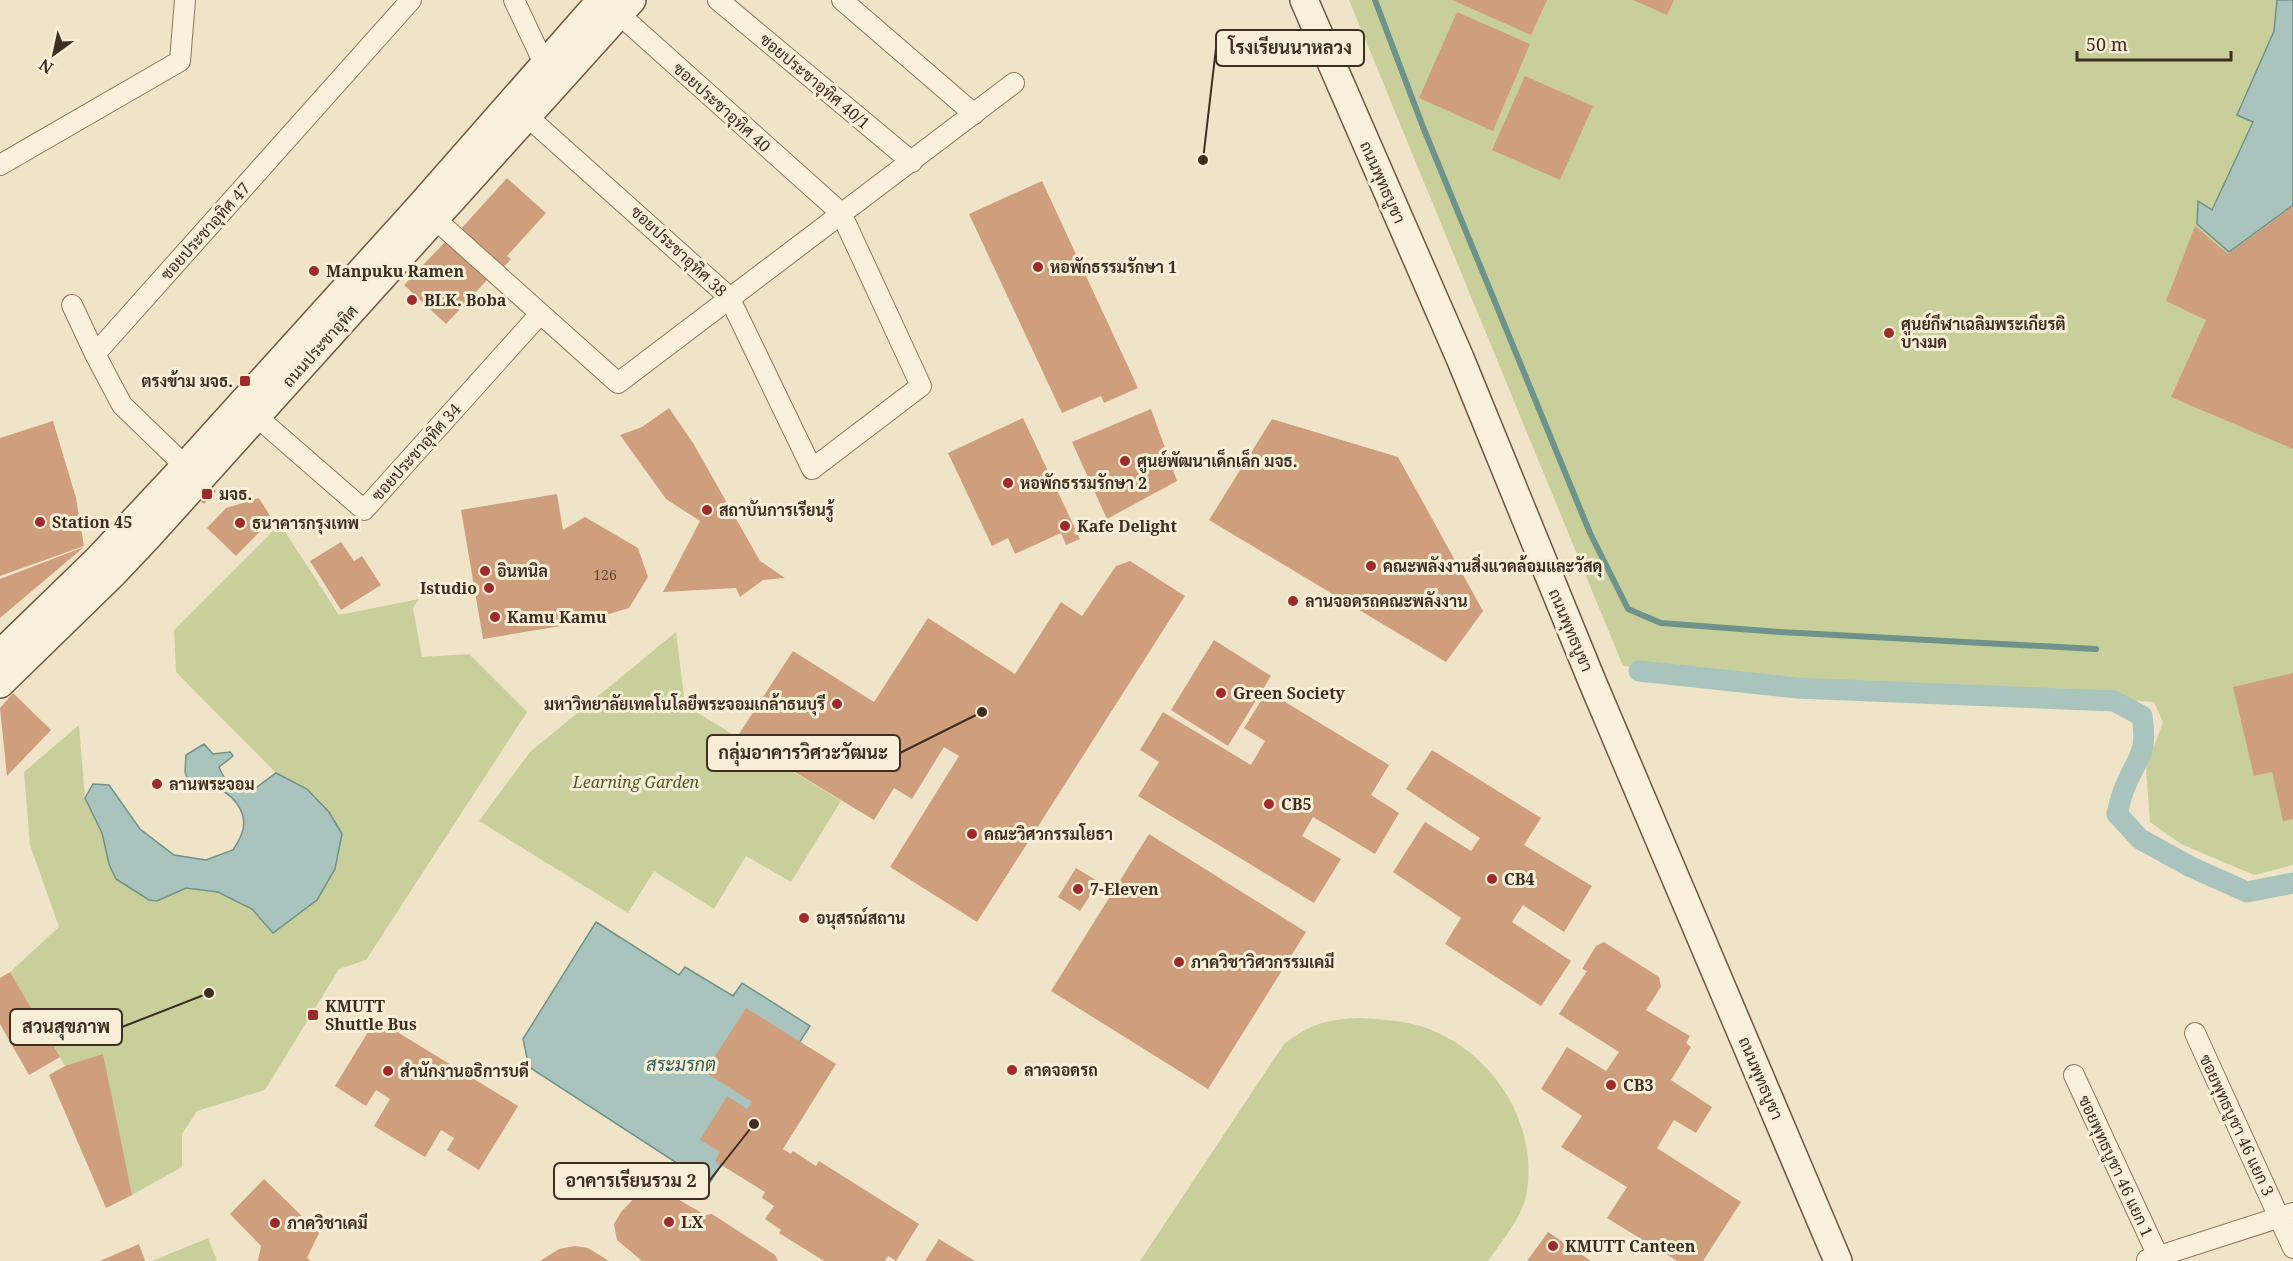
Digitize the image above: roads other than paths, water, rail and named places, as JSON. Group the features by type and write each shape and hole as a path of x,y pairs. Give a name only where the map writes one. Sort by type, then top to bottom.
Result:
{"main road":[{"name":"ถนนพุทธบูชา","path":"1304,0 1460,358 1592,681 1838,1261"},
{"name":"ถนนประชาอุทิศ","path":"1,673 98,559 427,213 614,3"},
{"name":"ถนนประชาอุทิศ","path":"1,673 114,573 256,416 427,213"}],"street":[{"path":"0,165 180,61 185,0"},
{"name":"ซอยประชาอุทิศ 47","path":"95,354 411,0"},
{"path":"514,0 550,76"},
{"name":"ซอยประชาอุทิศ 40/1","path":"718,0 912,162"},
{"path":"842,0 974,114"},
{"name":"ซอยประชาอุทิศ 40","path":"614,3 841,213"},
{"path":"427,213 618,383 1014,83"},
{"name":"ซอยประชาอุทิศ 38","path":"520,110 729,297 812,469 921,386 841,213"},
{"path":"72,305 122,405 185,466"},
{"name":"ซอยประชาอุทิศ 34","path":"256,416 364,510 540,314"},
{"name":"ซอยพุทธบูชา 46 แยก 3","path":"2195,1032 2286,1215 2293,1248"},
{"name":"ซอยพุทธบูชา 46 แยก 1","path":"2074,1075 2152,1258"},
{"path":"2152,1258 2286,1215"}],"water":[{"path":"2277,0 2293,0 2293,205 2229,252 2197,224 2198,201 2212,210 2253,122 2237,115 2274,31"},
{"path":"204,744 213,754 230,752 233,756 219,767 232,785 241,789 253,790 276,773 307,789 329,812 342,834 335,869 317,900 273,933 252,909 218,892 186,888 157,901 149,900 116,879 109,864 102,833 85,798 93,784 109,785 140,829 174,855 206,860 233,850 244,825 241,810 232,798 219,790 206,788 192,791 185,772 186,755"},
{"name":"สระมรกต","path":"596,922 679,975 685,967 733,996 742,983 810,1026 709,1184 529,1067 523,1039"}],"waterway":[{"path":"1375,0 1423,127 1590,533 1628,609 1661,623 1780,632 2096,649"},
{"path":"1639,671 1797,688 2114,701 2142,716 2143,747 2124,790 2117,814 2140,839 2191,867 2247,892 2293,883"}],"place":[{"name":"โรงเรียนนาหลวง","path":"1203,160"},
{"name":"หอพักธรรมรักษา 1","path":"1038,267"},
{"name":"Manpuku Ramen","path":"314,271"},
{"name":"BLK. Boba","path":"412,300"},
{"name":"ศูนย์กีฬาเฉลิมพระเกียรติ บางมด","path":"1889,333"},
{"name":"ตรงข้าม มจธ.","path":"245,381"},
{"name":"ศูนย์พัฒนาเด็กเล็ก มจธ.","path":"1125,461"},
{"name":"หอพักธรรมรักษา 2","path":"1008,483"},
{"name":"มจธ.","path":"207,494"},
{"name":"สถาบันการเรียนรู้","path":"707,510"},
{"name":"Station 45","path":"40,522"},
{"name":"ธนาคารกรุงเทพ","path":"240,523"},
{"name":"Kafe Delight","path":"1065,526"},
{"name":"คณะพลังงานสิ่งแวดล้อมและวัสดุ","path":"1371,566"},
{"name":"อินทนิล","path":"485,571"},
{"name":"Istudio","path":"489,588"},
{"name":"ลานจอดรถคณะพลังงาน","path":"1293,601"},
{"name":"Kamu Kamu","path":"495,617"},
{"name":"Green Society","path":"1221,693"},
{"name":"มหาวิทยาลัยเทคโนโลยีพระจอมเกล้าธนบุรี","path":"837,704"},
{"name":"กลุ่มอาคารวิศวะวัฒนะ","path":"982,712"},
{"name":"ลานพระจอม","path":"157,784"},
{"name":"CB5","path":"1269,804"},
{"name":"คณะวิศวกรรมโยธา","path":"972,834"},
{"name":"CB4","path":"1492,879"},
{"name":"7-Eleven","path":"1078,889"},
{"name":"อนุสรณ์สถาน","path":"804,918"},
{"name":"ภาควิชาวิศวกรรมเคมี","path":"1179,962"},
{"name":"สวนสุขภาพ","path":"209,993"},
{"name":"KMUTT Shuttle Bus","path":"313,1015"},
{"name":"ลาดจอดรถ","path":"1012,1070"},
{"name":"สำนักงานอธิการบดี","path":"388,1071"},
{"name":"CB3","path":"1611,1085"},
{"name":"อาคารเรียนรวม 2","path":"754,1124"},
{"name":"LX","path":"669,1222"},
{"name":"ภาควิชาเคมี","path":"275,1223"},
{"name":"KMUTT Canteen","path":"1553,1246"}],"park label":[{"name":"Learning Garden","path":"636,782"}]}
